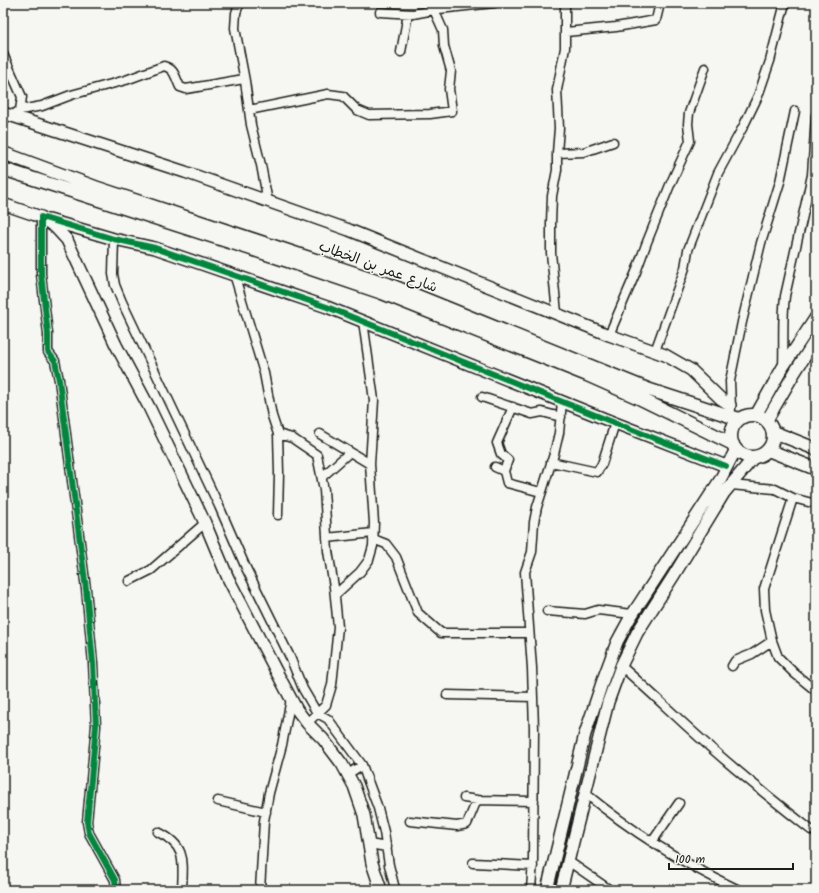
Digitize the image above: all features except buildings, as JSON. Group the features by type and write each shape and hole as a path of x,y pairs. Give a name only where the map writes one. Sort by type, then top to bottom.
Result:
{"main road":[{"name":"شارع عمر بن الخطاب","path":"3,153 95,187 388,284 650,390 734,413"},
{"name":"شارع عمر بن الخطاب","path":"3,169 382,293 587,375 641,399 734,447"},
{"path":"734,413 744,416 756,414 767,420 771,425 773,432 772,445 762,455 754,457 741,454 734,447 731,437 735,424 734,413"},
{"path":"773,432 816,449"},
{"path":"768,450 816,469"}],"street":[{"path":"380,12 413,14 436,8 494,3"},
{"path":"557,313 551,253 552,196 557,170 559,128 557,90 565,48 566,32 564,3"},
{"path":"566,32 656,20 660,3"},
{"path":"655,351 685,268 691,243 718,173 758,96 770,62 785,3"},
{"path":"238,4 235,28 251,125 268,202"},
{"path":"249,110 328,94 343,96 356,110 369,114 430,114 452,111 449,89 451,71 444,46 443,30 436,8"},
{"path":"401,52 408,14"},
{"path":"3,54 22,97 12,113"},
{"path":"12,113 42,106 71,95 126,80 164,66 175,72 180,87 186,89 244,79"},
{"path":"610,335 670,185 690,141 688,124 689,113 704,68"},
{"path":"734,413 730,381 742,322 761,243 780,182 795,111"},
{"path":"12,113 349,230 610,335 665,355 691,370 734,413"},
{"path":"783,367 783,312 785,296 812,175 816,115"},
{"path":"557,153 584,152 613,142"},
{"path":"3,204 114,239 155,248 234,274 363,321 615,424 726,466"},
{"path":"41,217 56,228 67,240 116,345 149,407 205,523 228,578 297,710 306,723 323,739 348,774 354,786 364,815 372,863 381,890"},
{"path":"41,217 41,274 48,334 48,352 55,361 59,380 86,589 93,663 96,726 87,822 89,833 115,880 116,890"},
{"path":"114,239 113,274 115,285 122,302 219,506 246,568 290,656 303,689 317,713 328,719 362,765 378,808 387,847 389,866 396,890"},
{"path":"234,274 264,373 272,416 278,434 278,515"},
{"path":"756,414 783,367 816,316"},
{"path":"335,595 360,572 369,560 373,546 370,464 374,400 363,321"},
{"path":"767,420 816,339"},
{"path":"482,397 532,414 542,412 561,417"},
{"path":"531,890 534,801 533,697 525,572 532,552 534,522 541,492 559,433 562,402"},
{"path":"513,407 498,443 501,454 508,460 504,471 507,483 541,492"},
{"path":"551,462 597,472 602,464 615,424"},
{"path":"278,434 292,438 317,455 324,490 327,538 335,595 338,627 332,685 326,705 306,723"},
{"path":"320,434 370,464"},
{"path":"547,890 585,734 617,642 632,614 716,486 734,447"},
{"path":"322,477 350,452"},
{"path":"561,890 608,702 621,666 637,633 724,493 754,457"},
{"path":"495,467 504,471"},
{"path":"731,485 775,489 793,498 816,504"},
{"path":"793,498 764,589 765,610 772,642 778,656 794,673 816,691"},
{"path":"129,582 151,570 205,523"},
{"path":"327,538 373,536 386,544 396,558 418,613 441,633 528,633"},
{"path":"547,611 585,614 598,610 632,614"},
{"path":"732,666 735,661 752,654 772,642"},
{"path":"621,666 765,794 810,830 816,832"},
{"path":"448,695 533,697"},
{"path":"260,890 266,812 269,793 282,745 291,698"},
{"path":"348,774 362,765"},
{"path":"585,793 609,813 652,842 721,882 739,890"},
{"path":"464,798 477,800 534,801"},
{"path":"410,821 457,826 467,824 477,800"},
{"path":"218,801 266,812"},
{"path":"652,842 679,803"},
{"path":"158,832 173,841 182,856 182,890"},
{"path":"369,844 387,847"},
{"path":"568,861 610,890"},
{"path":"473,862 533,866"}],"cycle path":[{"path":"116,890 115,880 89,833 87,822 96,726 93,663 86,589 59,380 55,361 48,352 48,334 41,274 41,217 114,239 155,248 327,307 726,466"}]}
